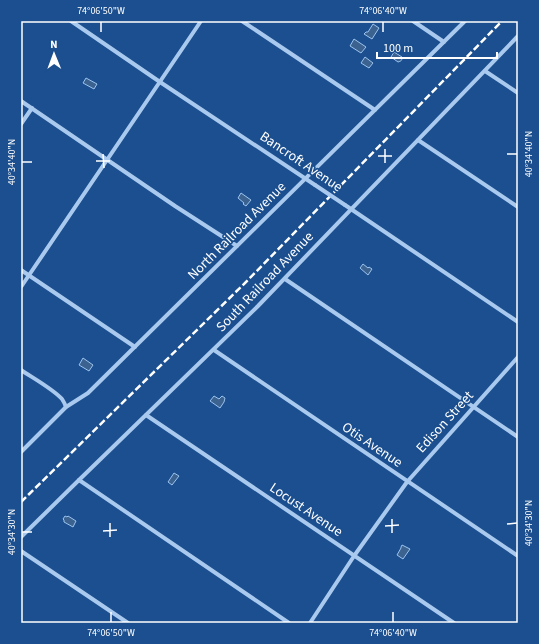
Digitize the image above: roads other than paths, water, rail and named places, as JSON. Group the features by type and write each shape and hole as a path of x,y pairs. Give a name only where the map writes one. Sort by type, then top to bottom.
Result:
{"street":[{"name":"Bancroft Avenue","path":"72,21 160,82 315,184 518,322"},
{"path":"21,287 201,21"},
{"path":"242,21 375,110"},
{"path":"413,21 444,42"},
{"name":"North Railroad Avenue","path":"21,452 66,408 88,393 465,21"},
{"name":"South Railroad Avenue","path":"21,537 285,279 518,36"},
{"path":"484,71 518,93"},
{"path":"21,101 175,206 237,246"},
{"path":"21,124 32,108"},
{"path":"418,140 518,207"},
{"path":"21,270 135,347"},
{"path":"285,279 518,437"},
{"name":"Otis Avenue","path":"214,350 518,556"},
{"name":"Edison Street","path":"310,623 354,556 407,482 518,356"},
{"path":"21,370 61,398 65,403 66,408"},
{"name":"Locust Avenue","path":"146,415 454,623"},
{"path":"79,480 289,623"},
{"path":"21,551 128,623"}],"water":[{"path":"373,24 379,28 372,39 364,34 368,32"},
{"path":"354,39 366,47 361,53 350,46"},
{"path":"394,52 402,57 401,61 398,62 391,57"},
{"path":"365,57 373,63 369,68 361,63"},
{"path":"86,78 97,84 94,89 83,83"},
{"path":"241,193 251,200 246,206 238,198"},
{"path":"363,264 372,269 368,275 360,268"},
{"path":"83,358 93,365 89,371 79,365"},
{"path":"214,396 219,399 222,396 225,398 220,408 210,401"},
{"path":"174,473 179,476 172,485 168,482"},
{"path":"65,516 68,516 76,521 73,527 64,522 63,519"},
{"path":"402,545 410,549 403,559 397,555"}],"railway":[{"path":"21,502 246,282 502,21"}]}
